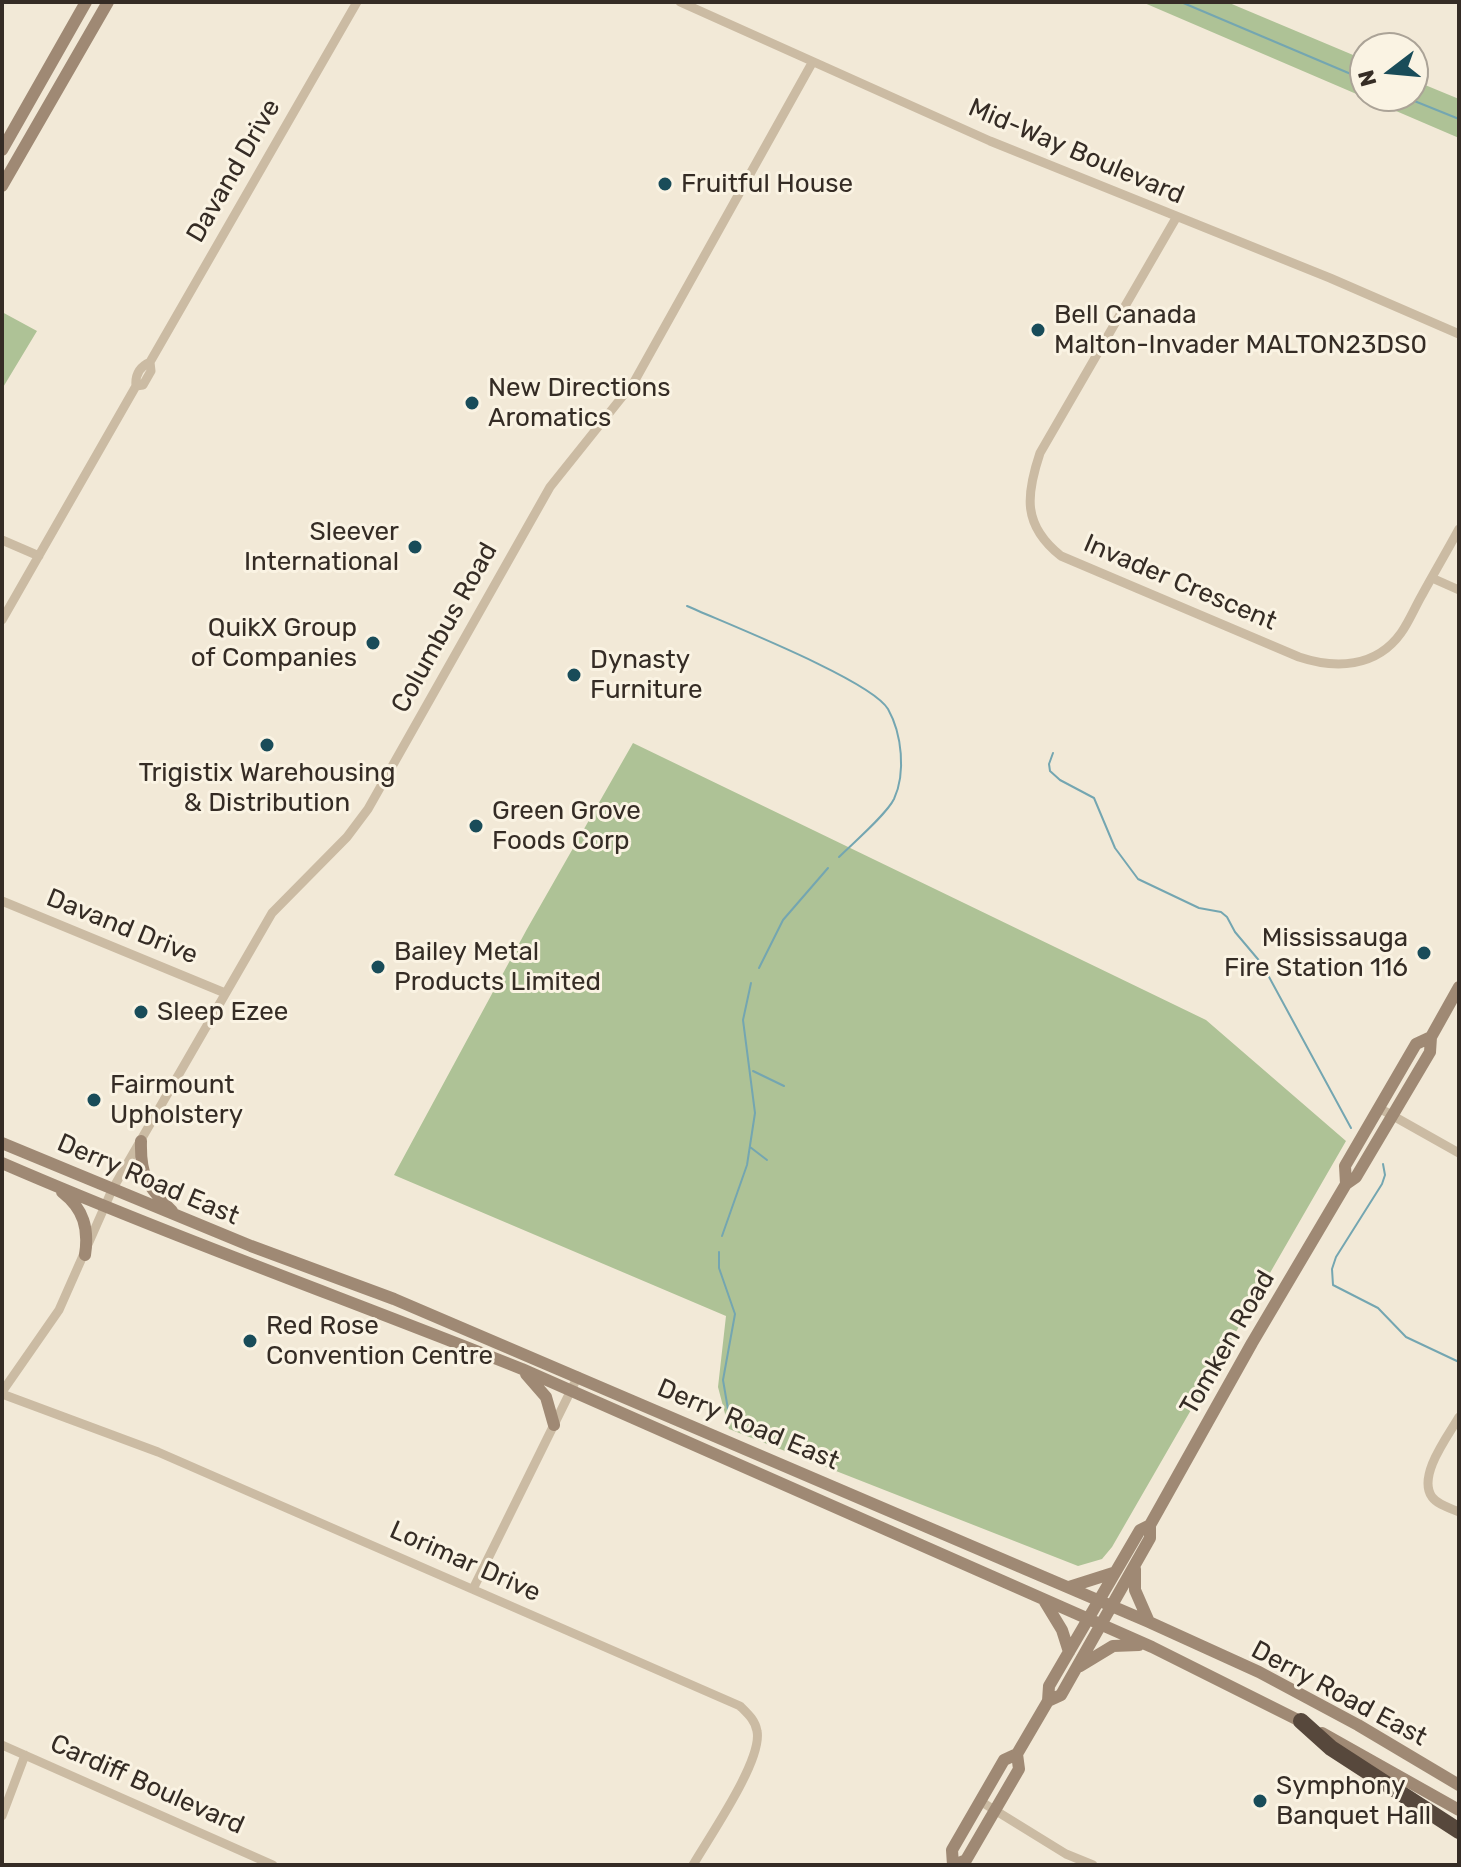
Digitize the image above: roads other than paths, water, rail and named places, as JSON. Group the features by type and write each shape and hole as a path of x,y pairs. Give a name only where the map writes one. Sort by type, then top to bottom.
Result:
{"highway":[{"path":"1301,1721 1331,1748 1459,1831"}],"main road":[{"path":"2,150 86,2"},
{"path":"2,186 108,2"},
{"name":"Tomken Road","path":"1017,1754 1019,1769 966,1860 953,1865 952,1850 980,1801 1004,1760 1017,1754 1048,1701 1049,1686 1089,1620 1106,1604 1135,1566 1150,1538 1150,1525 1346,1184 1356,1177 1430,1052 1431,1037 1459,987"},
{"name":"Tomken Road","path":"1346,1184 1345,1166 1416,1044 1431,1037"},
{"path":"141,1141 141,1164 146,1182 177,1216"},
{"name":"Derry Road East","path":"2,1143 177,1216 394,1299 1149,1622 1259,1672 1358,1725 1459,1785"},
{"name":"Derry Road East","path":"2,1163 166,1232 417,1326 522,1369 1152,1647 1301,1721 1459,1810"},
{"path":"53,1185 73,1200 84,1218 88,1238 85,1255"},
{"path":"522,1369 546,1397 554,1425"},
{"name":"Tomken Road","path":"1048,1701 1061,1695 1102,1625 1113,1573 1140,1530 1150,1525"},
{"path":"1135,1566 1135,1590 1149,1622"},
{"path":"1069,1587 1113,1573"},
{"path":"1045,1602 1058,1621 1069,1652"},
{"path":"1077,1668 1113,1646 1129,1644 1152,1647"}],"street":[{"name":"Davand Drive","path":"2,620 136,386 135,378 142,366 150,362 357,2"},
{"name":"Mid-Way Boulevard","path":"680,2 990,141 1330,278 1459,334"},
{"name":"Columbus Road","path":"104,1205 272,913 364,817 550,487 634,382 812,63"},
{"name":"Invader Crescent","path":"1176,218 1040,453 1028,493 1031,513 1048,546 1061,556 1299,657 1338,666 1372,657 1400,635 1432,578"},
{"path":"1459,529 1432,578 1459,590"},
{"path":"2,540 39,556"},
{"name":"Davand Drive","path":"2,901 225,993"},
{"path":"1379,1108 1459,1153"},
{"path":"2,1393 59,1310 104,1205"},
{"path":"473,1589 578,1376"},
{"name":"Lorimar Drive","path":"2,1393 158,1452 740,1706 755,1721 758,1734 754,1758 693,1865"},
{"path":"1459,1417 1430,1467 1427,1482 1430,1495 1459,1512"},
{"name":"Cardiff Boulevard","path":"2,1745 273,1865"},
{"path":"2,1816 25,1755"},
{"path":"980,1801 1066,1854 1093,1865"}],"waterway":[{"path":"1181,2 1349,73"},
{"path":"1429,107 1459,119"},
{"path":"687,606 827,668 876,697 888,709 897,730 901,754 898,789 884,813 839,857"},
{"path":"1053,753 1050,771 1060,780 1094,798 1115,848 1138,879 1199,908 1221,912 1227,917 1235,932 1262,964 1351,1128"},
{"path":"759,968 783,920 828,868"},
{"path":"722,1236 747,1165 755,1113 743,1020 751,983"},
{"path":"753,1071 784,1086"},
{"path":"750,1147 767,1160"},
{"path":"1383,1164 1385,1175 1382,1184 1336,1257 1332,1269 1333,1285 1378,1308 1406,1337 1459,1362"},
{"path":"719,1252 719,1268 735,1314 723,1380 730,1421"}],"place":[{"name":"Fruitful House","path":"665,184"},
{"name":"Bell Canada Malton-Invader MALTON23DS0","path":"1038,330"},
{"name":"New Directions Aromatics","path":"472,403"},
{"name":"Sleever International","path":"415,547"},
{"name":"QuikX Group of Companies","path":"373,643"},
{"name":"Dynasty Furniture","path":"574,675"},
{"name":"Trigistix Warehousing & Distribution","path":"267,745"},
{"name":"Green Grove Foods Corp","path":"476,826"},
{"name":"Mississauga Fire Station 116","path":"1424,953"},
{"name":"Bailey Metal Products Limited","path":"378,967"},
{"name":"Sleep Ezee","path":"141,1012"},
{"name":"Fairmount Upholstery","path":"94,1100"},
{"name":"Red Rose Convention Centre","path":"250,1341"},
{"name":"Symphony Banquet Hall","path":"1260,1801"}]}
